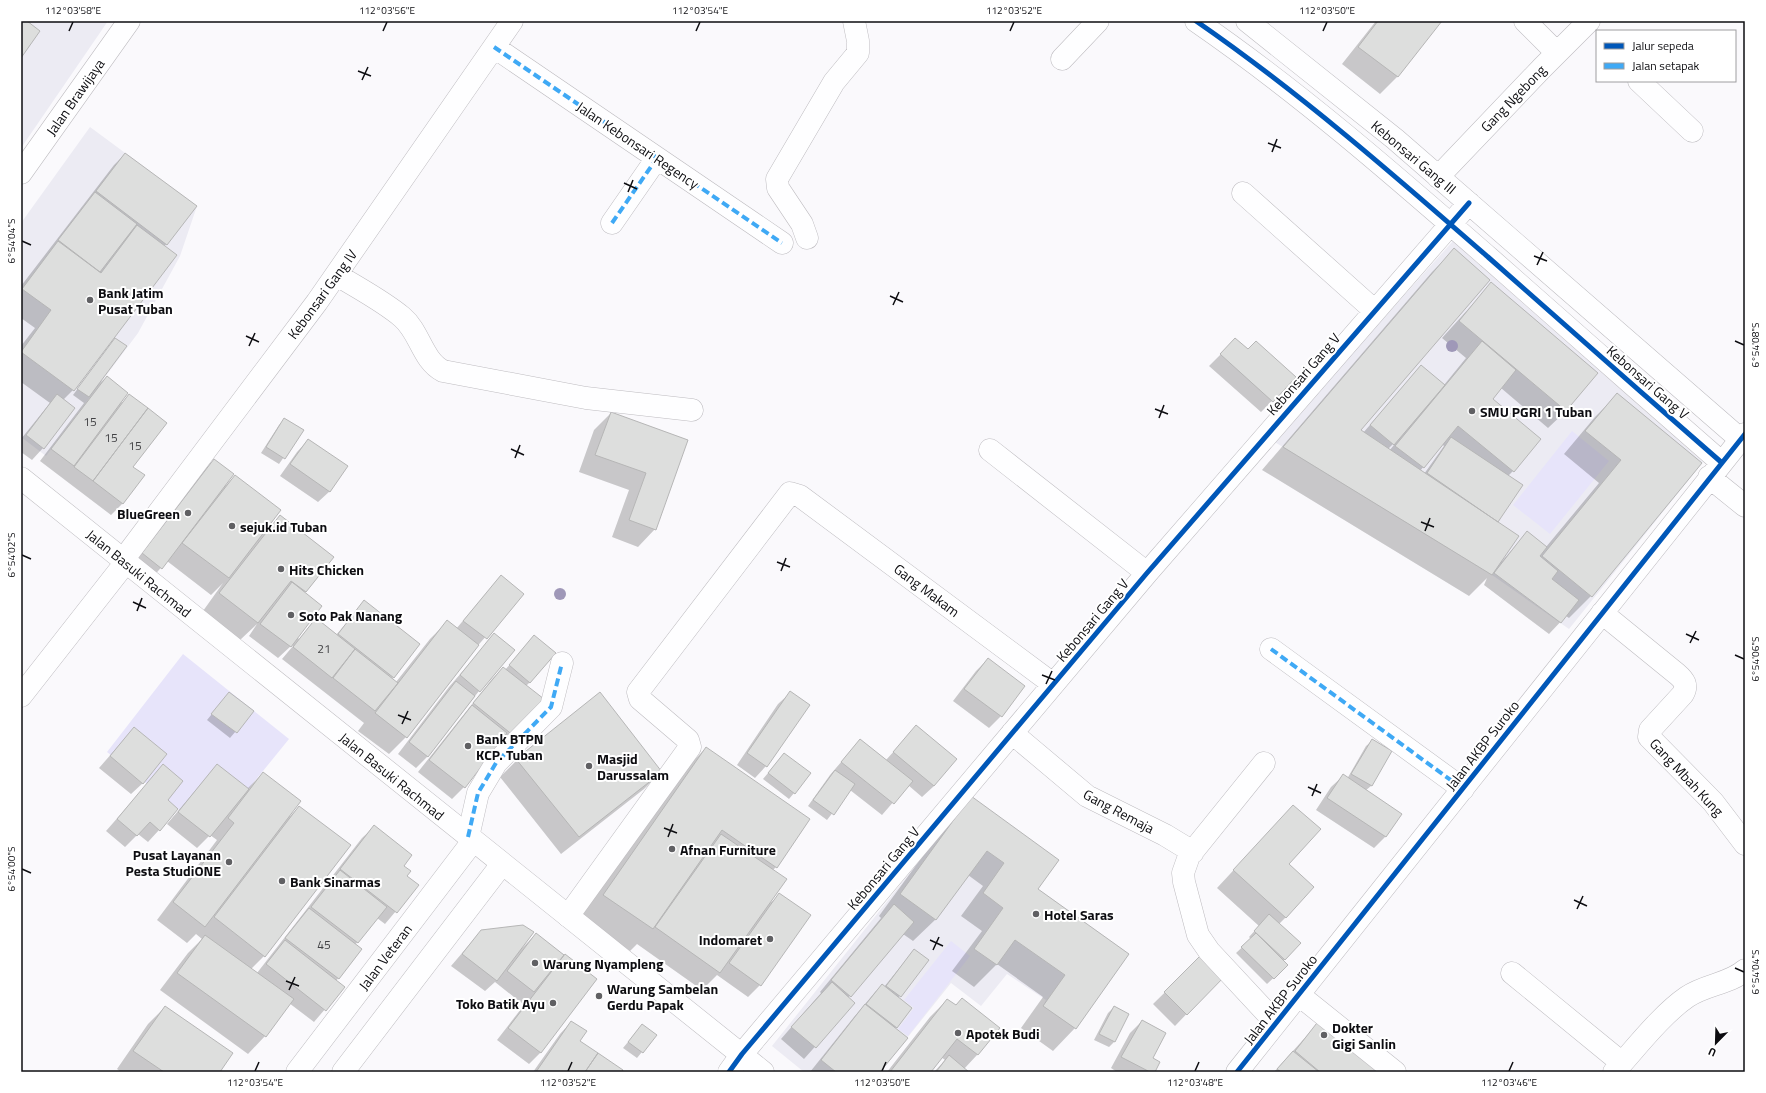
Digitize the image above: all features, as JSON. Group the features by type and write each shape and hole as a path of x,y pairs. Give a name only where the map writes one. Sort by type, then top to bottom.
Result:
{"street":[{"name":"Jalan Brawijaya","path":"21,173 128,21"},
{"name":"Kebonsari Gang IV","path":"21,696 124,561 337,275 512,21"},
{"path":"807,238 802,224 778,188 778,179 834,82 858,53 858,42 854,21"},
{"path":"1062,60 1098,21"},
{"name":"Kebonsari Gang V","path":"1196,21 1299,98 1450,224 1616,370 1715,470 1745,506"},
{"name":"Kebonsari Gang III","path":"1247,21 1329,86 1438,177 1635,348 1742,436"},
{"path":"1525,21 1557,53"},
{"name":"Gang Ngebong","path":"1438,177 1557,53 1590,27"},
{"name":"Jalan Kebonsari Regency","path":"494,47 782,243"},
{"path":"1640,82 1692,131"},
{"path":"612,223 657,158"},
{"path":"1243,193 1375,311"},
{"name":"Kebonsari Gang V","path":"729,1072 742,1054 1147,573 1469,203"},
{"path":"337,275 402,317 412,328 427,356 443,371 586,398 692,410"},
{"path":"1616,370 1635,348"},
{"name":"Jalan AKBP Suroko","path":"1237,1072 1742,436"},
{"path":"990,450 1147,573"},
{"name":"Jalan Basuki Rachmad","path":"21,478 764,1072"},
{"name":"Gang Makam","path":"568,916 691,744 640,699 638,692 786,495 793,492 800,496 1053,684"},
{"name":"Gang Mbah Kung","path":"1602,613 1677,674 1684,682 1685,691 1650,730 1649,737 1713,802 1745,844"},
{"path":"1271,649 1463,789"},
{"path":"471,839 478,793 496,763 550,707 562,663"},
{"name":"Gang Remaja","path":"1012,733 1087,796 1165,835 1193,852"},
{"path":"1264,763 1193,852 1186,862 1183,878 1184,890 1198,935 1209,951 1276,1023"},
{"name":"Jalan Veteran","path":"297,1072 471,839"},
{"path":"343,1072 502,864"},
{"path":"1512,973 1618,1068 1686,998 1708,986 1736,978 1745,970"},
{"path":"1299,995 1395,1072"}],"shaded area":[{"path":"21,21 108,21 21,148"},
{"path":"90,127 197,206 180,256 138,333 46,456 21,437 21,223"},
{"name":"SMU PGRI 1 Tuban","path":"1453,241 1703,462 1569,629 1495,577 1273,441"},
{"path":"1572,431 1609,461 1550,534 1513,505"},
{"path":"183,654 289,739 211,835 107,752"},
{"path":"971,796 1059,860 1038,889 1129,954 1076,1029 1043,1006 1046,1000 1007,974 981,1006 951,983 880,1072 804,1072 772,1046"},
{"path":"951,941 970,956 908,1036 898,1029 914,1008 904,1000"}],"building":[{"path":"21,21 27,21 40,31 21,58"},
{"path":"1378,21 1442,21 1398,77 1358,47"},
{"path":"125,153 197,206 167,245 96,191"},
{"path":"95,192 137,224 100,272 58,240"},
{"name":"Bank Jatim Pusat Tuban","path":"137,225 177,255 74,391 21,352 51,310 22,289 58,241 101,273"},
{"path":"1454,248 1490,280 1361,430 1519,536 1492,575 1283,447"},
{"path":"1491,282 1598,373 1566,411 1459,321"},
{"path":"115,338 127,346 89,397 77,389"},
{"path":"1235,338 1248,349 1256,341 1296,377 1273,402 1220,354"},
{"path":"1482,341 1516,370 1493,399 1541,439 1514,472 1458,426 1424,468 1395,446"},
{"path":"1421,365 1445,385 1394,445 1370,425"},
{"path":"107,376 128,393 74,466 51,449"},
{"path":"1617,393 1702,463 1592,597 1542,556 1621,460 1585,431"},
{"path":"57,394 75,408 44,449 26,435"},
{"path":"129,394 148,408 93,481 74,467"},
{"path":"148,408 167,423 133,467 145,475 123,504 93,481"},
{"path":"611,412 688,440 656,530 629,520 646,473 595,455"},
{"path":"284,418 304,430 285,459 266,447"},
{"path":"1451,437 1523,485 1498,522 1427,473"},
{"path":"308,439 348,466 330,492 290,464"},
{"name":"BlueGreen","path":"214,459 234,474 162,569 142,553"},
{"name":"sejuk.id Tuban","path":"235,475 281,510 229,578 182,543"},
{"name":"Hits Chicken","path":"280,515 334,557 306,592 291,581 258,623 219,593"},
{"path":"1527,531 1547,547 1540,556 1558,571 1552,579 1579,600 1561,623 1494,573"},
{"path":"501,575 524,594 487,639 463,621"},
{"name":"Soto Pak Nanang","path":"292,582 322,606 291,647 260,624"},
{"path":"364,600 420,644 394,678 338,634"},
{"path":"316,618 355,649 332,678 293,647"},
{"path":"447,620 479,645 407,738 375,713"},
{"path":"494,633 515,650 480,692 460,675"},
{"path":"534,635 556,653 530,683 509,665"},
{"path":"355,649 398,683 375,711 333,678"},
{"path":"988,658 1025,686 1002,717 964,689"},
{"path":"503,667 544,699 514,736 473,703"},
{"path":"456,681 475,696 428,757 409,742"},
{"path":"790,691 810,705 767,767 747,753"},
{"path":"229,692 254,711 237,733 211,714"},
{"name":"Masjid Darussalam","path":"600,692 662,772 579,837 516,759"},
{"name":"Bank BTPN KCP. Tuban","path":"472,705 507,733 465,788 429,760"},
{"path":"916,725 957,759 934,786 893,752"},
{"path":"134,727 167,754 143,784 110,756"},
{"path":"860,739 913,781 894,804 841,762"},
{"path":"1372,739 1392,751 1372,786 1351,774"},
{"name":"Afnan Furniture","path":"706,747 810,819 777,868 722,830 653,929 603,895"},
{"path":"784,753 811,773 795,794 768,773"},
{"path":"163,764 183,781 168,800 178,809 160,831 150,822 137,836 117,819"},
{"path":"217,764 249,789 210,837 178,812"},
{"path":"835,770 855,784 834,815 813,800"},
{"name":"Pusat Layanan Pesta StudiONE","path":"263,772 301,801 205,927 173,902 234,823 228,818"},
{"path":"1343,774 1402,814 1386,837 1327,798"},
{"name":"Hotel Saras","path":"971,796 1059,860 1038,889 1129,954 1076,1029 1043,1006 1065,975 1015,940 997,965 974,949 1003,908 983,893 1004,863 987,851 936,920 900,894"},
{"path":"1293,805 1321,829 1289,864 1314,887 1286,918 1233,870"},
{"name":"Bank Sinarmas","path":"299,806 351,845 265,957 214,917"},
{"path":"374,825 412,855 404,866 411,871 407,876 419,885 397,913 340,869"},
{"path":"721,834 787,879 720,973 655,927"},
{"path":"340,870 387,907 358,943 311,907"},
{"name":"Indomaret","path":"779,893 811,915 761,986 729,963"},
{"path":"894,904 914,922 851,997 831,980"},
{"path":"309,908 362,949 339,979 285,938"},
{"path":"1269,914 1301,943 1285,960 1254,931"},
{"path":"523,925 534,932 497,981 462,954 481,930"},
{"name":"Warung Nyampleng","path":"536,933 564,955 534,992 507,971"},
{"path":"1256,933 1288,965 1274,979 1241,947"},
{"path":"205,935 294,999 266,1037 177,973"},
{"path":"285,940 345,987 326,1011 266,964"},
{"path":"914,949 929,960 901,997 886,986"},
{"path":"1203,953 1226,975 1187,1015 1164,992"},
{"name":"Toko Batik Ayu","path":"565,954 597,979 541,1053 508,1028"},
{"path":"832,982 855,1003 816,1048 791,1027"},
{"path":"882,984 912,1008 897,1028 866,1004"},
{"name":"Apotek Budi","path":"962,998 1000,1028 978,1055 957,1039 931,1072 890,1072 947,999 956,1005"},
{"path":"865,1004 908,1038 880,1072 836,1072 821,1060"},
{"path":"165,1006 233,1053 220,1072 164,1072 133,1051"},
{"path":"1114,1006 1129,1014 1115,1042 1099,1034"},
{"name":"Dokter Gigi Sanlin","path":"1320,1019 1386,1072 1320,1072 1295,1051"},
{"path":"1142,1020 1166,1033 1153,1058 1160,1062 1155,1072 1150,1072 1121,1057"},
{"path":"571,1021 587,1031 580,1041 598,1053 585,1072 536,1072"},
{"path":"642,1024 657,1035 643,1053 628,1042"},
{"path":"1293,1051 1319,1072 1281,1072 1277,1069"},
{"path":"598,1053 623,1070 622,1072 585,1072"},
{"path":"949,1055 969,1072 936,1072"}],"marked path":[{"path":"494,47 782,243"},
{"path":"612,223 657,158"},
{"path":"1271,649 1463,789"},
{"path":"468,837 478,793 496,763 551,707 562,663"}],"cycle path":[{"path":"1196,21 1272,76 1381,165 1721,462"},
{"path":"729,1072 742,1054 1147,573 1469,203"},
{"path":"1237,1072 1745,434"}],"place":[{"name":"Bank Jatim Pusat Tuban","path":"90,300"},
{"name":"SMU PGRI 1 Tuban","path":"1472,411"},
{"name":"BlueGreen","path":"188,513"},
{"name":"sejuk.id Tuban","path":"232,526"},
{"name":"Hits Chicken","path":"281,569"},
{"name":"Soto Pak Nanang","path":"291,615"},
{"name":"Bank BTPN KCP. Tuban","path":"468,746"},
{"name":"Masjid Darussalam","path":"589,766"},
{"name":"Afnan Furniture","path":"672,849"},
{"name":"Pusat Layanan Pesta StudiONE","path":"229,862"},
{"name":"Bank Sinarmas","path":"282,881"},
{"name":"Hotel Saras","path":"1036,914"},
{"name":"Indomaret","path":"770,939"},
{"name":"Warung Nyampleng","path":"535,963"},
{"name":"Warung Sambelan Gerdu Papak","path":"599,996"},
{"name":"Toko Batik Ayu","path":"553,1003"},
{"name":"Apotek Budi","path":"958,1033"},
{"name":"Dokter Gigi Sanlin","path":"1324,1035"}]}
